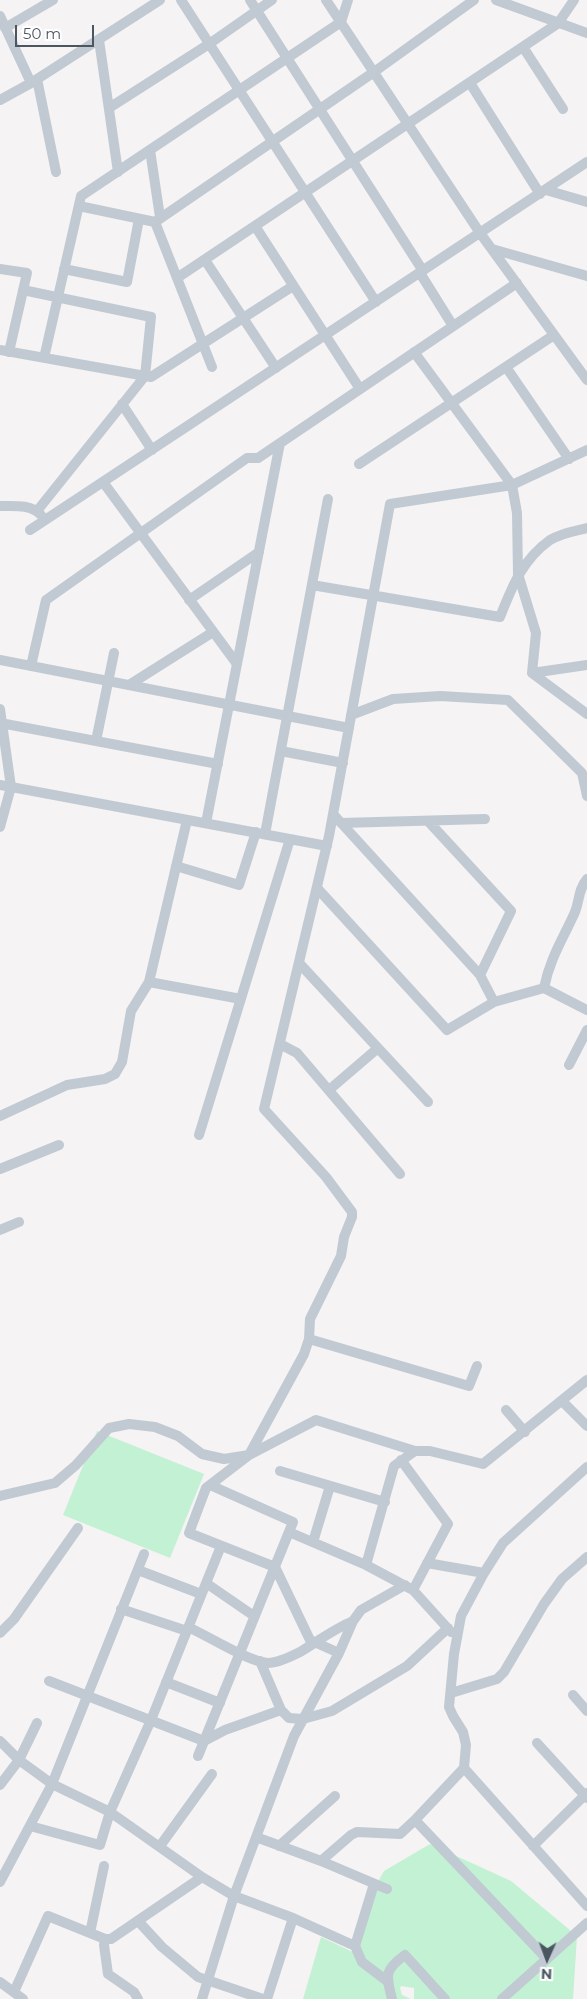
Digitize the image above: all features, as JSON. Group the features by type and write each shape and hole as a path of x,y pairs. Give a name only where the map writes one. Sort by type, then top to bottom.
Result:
{"street":[{"path":"5,28 53,0"},
{"path":"0,100 34,81 160,0"},
{"path":"181,0 376,302"},
{"path":"250,0 422,272 452,326"},
{"path":"109,108 209,44 272,0"},
{"path":"326,0 480,233 587,380"},
{"path":"44,358 81,196 341,22 348,0"},
{"path":"79,206 139,219 157,220 374,72 474,0"},
{"path":"496,0 587,33"},
{"path":"177,278 559,22 574,0"},
{"path":"0,16 34,81 56,172"},
{"path":"99,40 118,172"},
{"path":"523,47 563,109"},
{"path":"470,82 543,192 587,202"},
{"path":"150,150 157,220 177,278 212,367"},
{"path":"30,530 587,162"},
{"path":"64,269 127,282 139,219"},
{"path":"255,226 360,389"},
{"path":"492,249 587,276"},
{"path":"204,260 276,368"},
{"path":"0,269 28,273 5,351 151,377 293,286"},
{"path":"32,666 46,600 247,458 258,458 516,283"},
{"path":"24,290 151,317 145,376 37,511"},
{"path":"359,464 554,335"},
{"path":"414,352 512,485 517,513 518,574 536,632 532,673"},
{"path":"506,367 569,458"},
{"path":"122,404 152,450"},
{"path":"206,823 280,443"},
{"path":"0,1496 54,1483 76,1465 109,1428 129,1424 155,1427 178,1436 202,1454 224,1459 249,1454 304,1354 309,1339 310,1319 341,1256 344,1236 352,1217 352,1212 326,1177 264,1109 327,846 390,504 512,485 587,450"},
{"path":"103,482 237,664"},
{"path":"176,866 239,885 260,833 280,751 328,498"},
{"path":"0,506 27,507 37,511 46,520"},
{"path":"312,585 500,617 518,574 550,540 563,534 587,528"},
{"path":"189,600 258,552"},
{"path":"128,685 213,632"},
{"path":"96,741 114,653"},
{"path":"0,660 349,728"},
{"path":"532,673 587,665"},
{"path":"532,673 587,714"},
{"path":"352,715 392,699 440,696 508,700 582,773 587,796"},
{"path":"0,709 11,787 0,825"},
{"path":"1,723 218,764"},
{"path":"280,751 343,763"},
{"path":"0,785 327,846"},
{"path":"333,814 480,975 494,1002"},
{"path":"341,823 485,819"},
{"path":"0,1116 67,1085 105,1079 116,1074 122,1062 131,1011 149,982 187,820"},
{"path":"428,820 511,911 480,975"},
{"path":"199,1134 290,839"},
{"path":"544,988 548,966 576,909 581,887 587,879"},
{"path":"317,888 446,1030 494,1002 544,988 587,1010"},
{"path":"299,963 428,1102"},
{"path":"149,982 241,999"},
{"path":"569,1065 587,1030"},
{"path":"280,1044 297,1052 400,1174"},
{"path":"329,1090 378,1048"},
{"path":"0,1169 59,1145"},
{"path":"0,1230 19,1222"},
{"path":"309,1339 469,1386 477,1366"},
{"path":"339,1653 310,1640 274,1567 189,1533 206,1488 249,1454 316,1420 415,1451 430,1451 483,1464 587,1380"},
{"path":"562,1401 587,1426"},
{"path":"506,1410 525,1432"},
{"path":"366,1565 394,1466 415,1451"},
{"path":"202,1999 234,1896 294,1736 339,1653 353,1621 361,1610 409,1587 427,1563 448,1524 401,1460"},
{"path":"321,1861 357,1832 400,1834 464,1768 466,1745 463,1732 452,1716 450,1707 454,1654 461,1616 484,1573 503,1543 587,1467"},
{"path":"280,1471 385,1502"},
{"path":"198,1756 293,1522 210,1485"},
{"path":"313,1542 330,1486"},
{"path":"0,1633 14,1619 78,1528"},
{"path":"288,1532 366,1565 409,1587 457,1638"},
{"path":"30,1826 100,1845 110,1812 151,1720 221,1546"},
{"path":"0,1882 52,1784 144,1554"},
{"path":"451,1693 497,1679 504,1672 544,1604 562,1579 587,1557"},
{"path":"427,1563 484,1573"},
{"path":"138,1570 201,1594"},
{"path":"206,1583 254,1616"},
{"path":"121,1609 188,1629 239,1652 250,1660 270,1663 298,1653 338,1627 353,1621"},
{"path":"260,1661 281,1710 289,1718 303,1719 332,1711 408,1666 448,1628"},
{"path":"49,1681 204,1741 225,1730 281,1710"},
{"path":"166,1682 220,1703"},
{"path":"573,1695 587,1711"},
{"path":"0,1785 19,1760 37,1724"},
{"path":"0,1741 19,1760 52,1784 110,1812 202,1877 234,1896 293,1918 355,1946"},
{"path":"533,1846 586,1796 537,1743"},
{"path":"464,1768 587,1906"},
{"path":"160,1846 212,1774"},
{"path":"279,1846 336,1796"},
{"path":"415,1820 546,1959"},
{"path":"256,1837 321,1861 387,1889"},
{"path":"90,1933 104,1866"},
{"path":"14,1992 48,1916 105,1939 111,1939 139,1922 202,1877"},
{"path":"374,1884 355,1946 362,1962 387,1981"},
{"path":"267,1999 293,1918"},
{"path":"139,1922 162,1947 193,1974 263,1999"},
{"path":"502,1999 587,1924"},
{"path":"105,1939 104,1945 108,1974 134,1992 138,1999"},
{"path":"392,1999 387,1981 388,1971 393,1964 405,1955 445,1999"},
{"path":"0,1982 23,1999"}],"green space":[{"path":"97,1431 204,1474 170,1558 63,1515"},
{"path":"430,1844 511,1881 577,1936 573,1999 414,1999 414,1988 401,1986 402,1995 411,1999 303,1999 321,1937 357,1954 366,1903 384,1871"}]}
